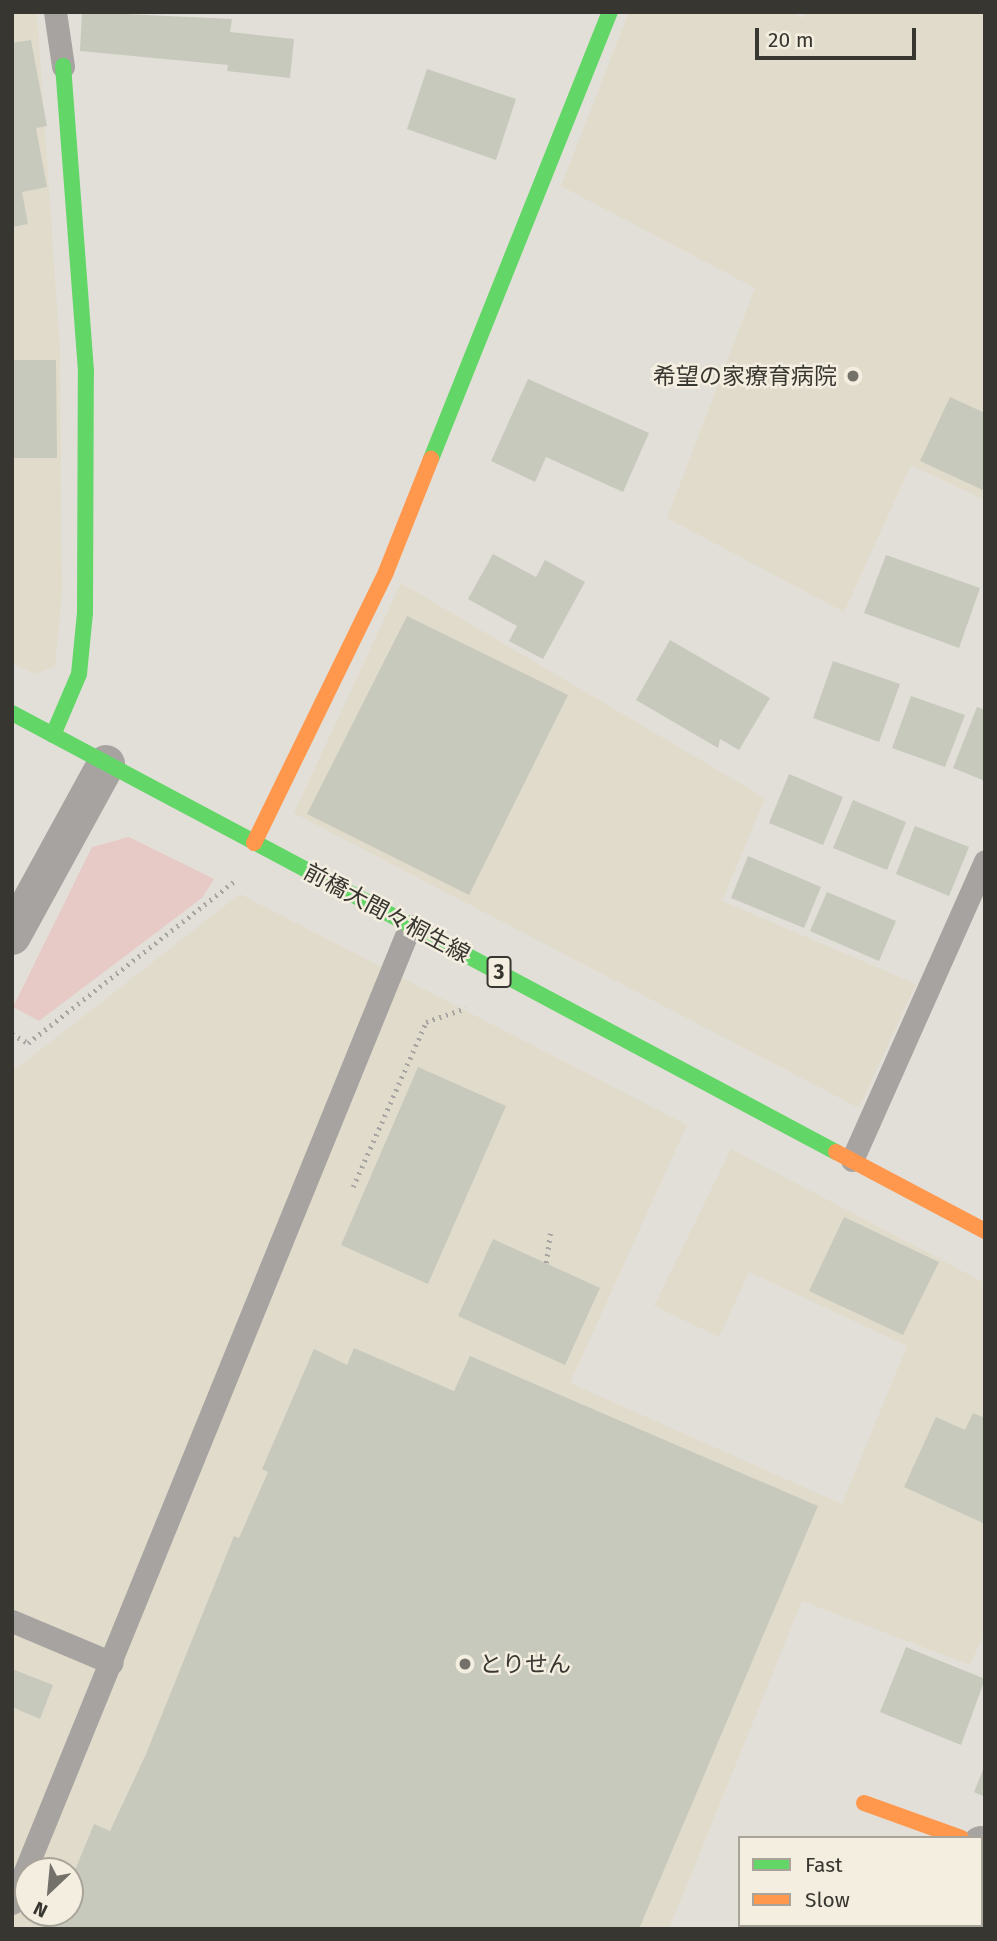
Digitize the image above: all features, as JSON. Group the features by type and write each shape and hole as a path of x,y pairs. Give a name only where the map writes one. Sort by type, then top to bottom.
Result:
{"street":[{"path":"254,843 386,572 610,12"},
{"path":"53,735 79,674 85,613 86,371 64,65"},
{"name":"前橋大間々桐生線","path":"12,713 985,1231"},
{"path":"12,936 106,764"},
{"path":"864,1803 955,1836"}],"lane":[{"path":"55,12 64,65"},
{"path":"852,1160 985,861"},
{"path":"12,1903 112,1663 306,1170 410,926"},
{"path":"12,1621 112,1663"}],"path":[{"path":"12,1034 28,1043 212,904 230,887 254,843"},
{"path":"353,1187 426,1022 472,1003"},
{"path":"546,1264 550,1233"}],"shaded area":[{"path":"12,12 37,12 60,352 62,595 55,666 34,674 12,663"},
{"name":"希望の家療育病院","path":"629,12 789,12 803,18 807,12 985,12 985,500 911,465 844,612 667,518 755,288 561,186"},
{"path":"401,583 765,798 722,901 916,984 859,1108 294,813"},
{"path":"129,837 214,879 202,898 39,1021 13,1007 92,847"},
{"path":"240,894 687,1125 570,1383 842,1504 907,1346 749,1272 719,1337 654,1306 731,1149 985,1283 985,1632 970,1665 802,1601 669,1929 12,1929 12,1065 17,1068"}],"building":[{"path":"82,12 232,19 230,32 294,39 290,78 227,71 228,65 80,51"},
{"path":"31,40 47,126 36,128 47,187 22,192 28,224 12,227 12,43"},
{"path":"427,69 516,99 496,160 407,129"},
{"path":"12,360 56,360 57,458 12,458"},
{"path":"528,379 649,433 623,492 546,457 535,482 491,461"},
{"path":"950,397 985,413 985,491 920,461"},
{"path":"493,554 536,577 545,560 585,582 543,659 509,641 517,626 468,599"},
{"path":"886,555 980,588 959,648 864,613"},
{"path":"407,616 568,695 469,895 307,814"},
{"path":"670,640 770,698 739,750 720,739 718,748 636,700"},
{"path":"833,661 900,684 879,742 813,718"},
{"path":"911,696 965,715 945,767 892,748"},
{"path":"977,707 985,710 985,781 953,768"},
{"path":"789,774 843,797 823,845 769,823"},
{"path":"853,800 906,822 887,870 833,848"},
{"path":"915,826 969,847 949,896 896,874"},
{"path":"748,856 821,887 804,928 731,898"},
{"path":"827,892 896,921 879,961 810,931"},
{"path":"418,1067 506,1106 428,1284 341,1245"},
{"path":"844,1217 939,1262 903,1335 809,1291"},
{"path":"493,1239 600,1288 565,1365 458,1316"},
{"name":"とりせん","path":"354,1348 454,1391 470,1356 818,1506 639,1929 50,1929 84,1927 84,1857 80,1857 94,1824 110,1831 146,1754 234,1536 239,1538 268,1472 262,1469 314,1349 347,1365"},
{"path":"973,1413 985,1418 985,1524 904,1487 936,1417 965,1430"},
{"path":"906,1647 985,1679 961,1745 880,1712"},
{"path":"12,1669 53,1685 40,1719 12,1707"},
{"path":"985,1765 985,1797 974,1792"}],"traffic: fast":[{"path":"431,459 610,12"},
{"path":"53,735 79,674 85,613 86,371 63,66"},
{"path":"12,713 836,1152"}],"traffic: slow":[{"path":"254,843 386,572 431,459"},
{"path":"836,1152 985,1231"},
{"path":"864,1803 955,1836"}],"place":[{"name":"希望の家療育病院","path":"853,376"},
{"name":"とりせん","path":"465,1664"}]}
